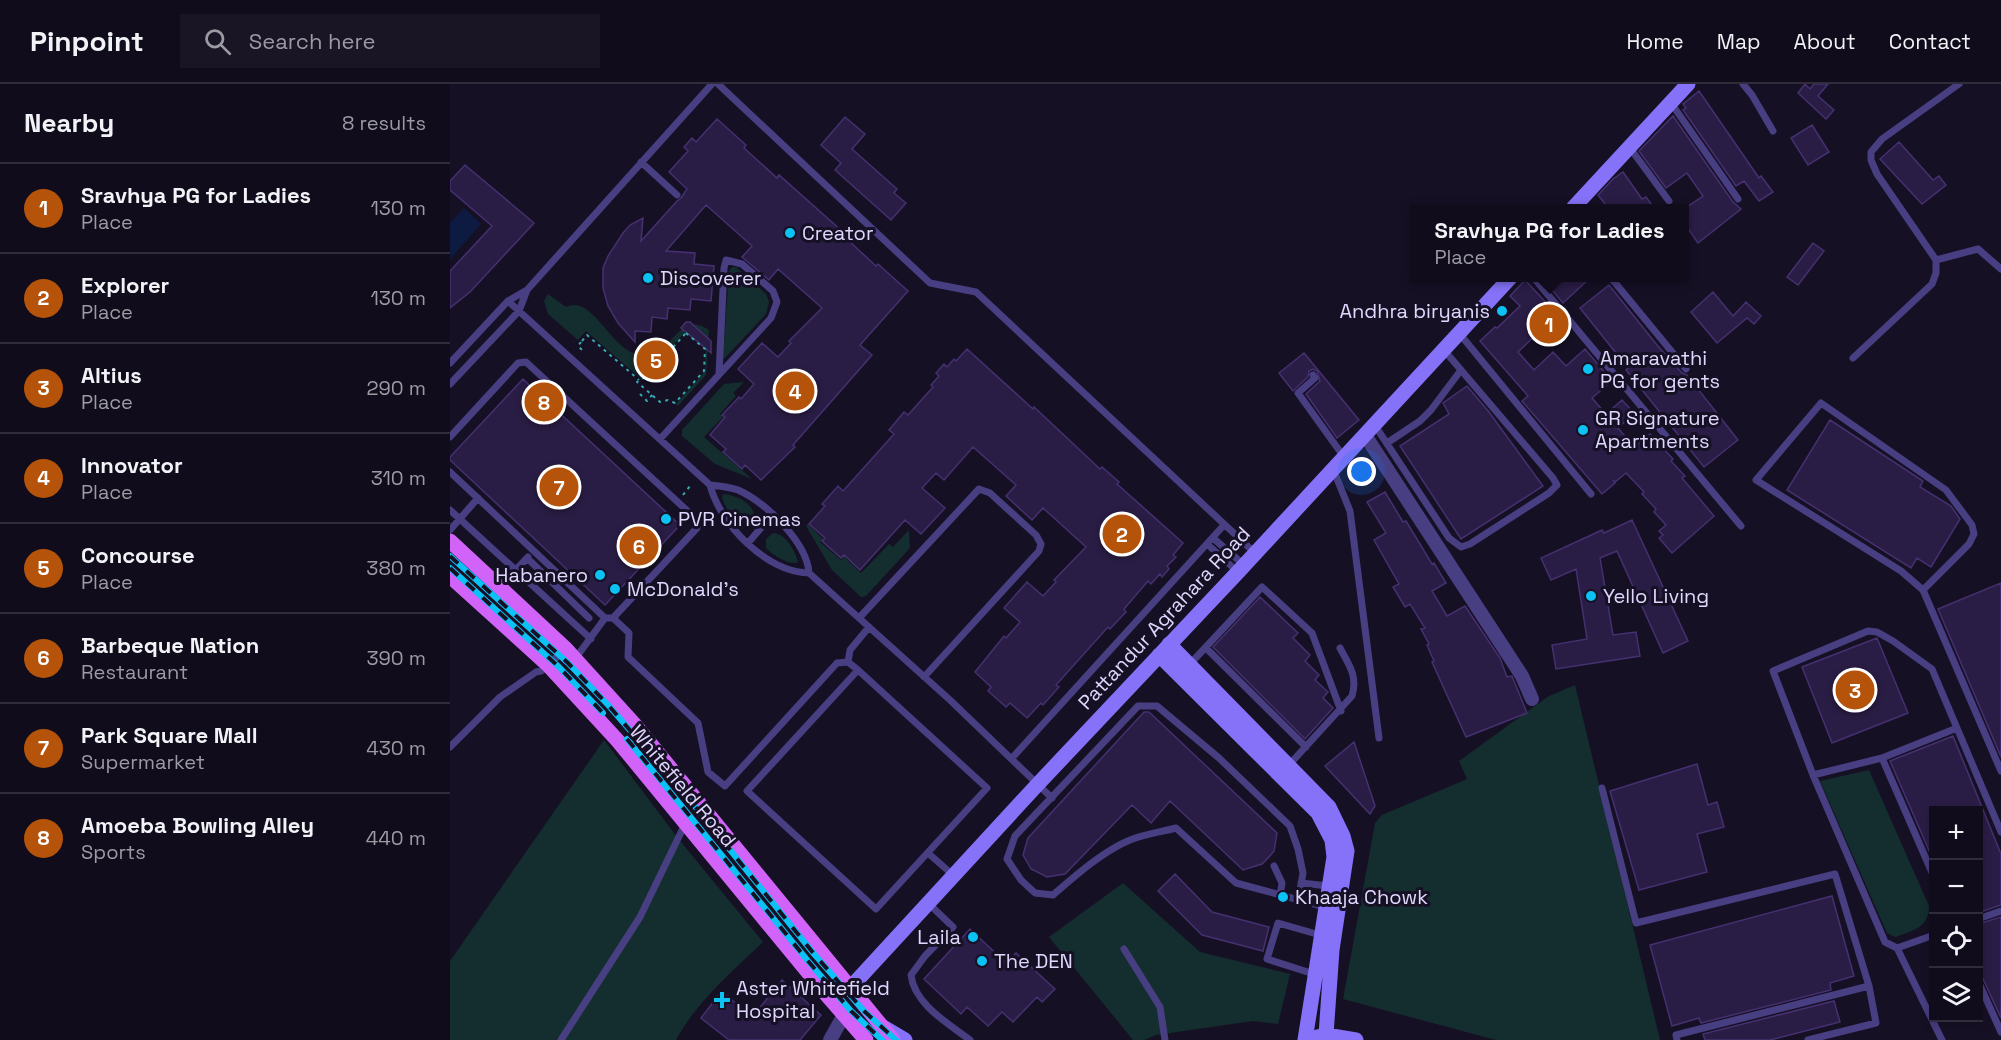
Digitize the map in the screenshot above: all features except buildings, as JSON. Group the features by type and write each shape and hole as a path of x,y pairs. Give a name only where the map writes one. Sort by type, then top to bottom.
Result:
{"main road":[{"name":"Whitefield Road","path":"450,540 571,654 657,750 883,1027"},
{"name":"Whitefield Road","path":"450,576 548,665 618,741 866,1040"},
{"path":"883,1027 893,1040"}],"street":[{"path":"1582,204 1688,84"},
{"name":"Pattandur Agrahara Road","path":"850,988 1506,282"},
{"path":"1369,430 1522,676 1532,699"},
{"path":"1164,649 1190,664 1283,770"},
{"path":"1164,649 1283,770 1329,807 1343,836 1347,851 1335,887 1325,907 1306,1040 1326,1035 1356,1040"},
{"path":"1326,1035 1335,887"},
{"path":"830,1040 844,1015"},
{"path":"883,1027 905,1040"}],"lane":[{"path":"450,384 519,310 527,290 711,84"},
{"path":"718,84 930,283 976,292 1255,553"},
{"path":"1743,84 1773,131"},
{"path":"1852,358 1932,284 1936,273 1936,260 1876,174 1871,152 1882,139 1959,84"},
{"path":"1671,103 1738,199"},
{"path":"1630,147 1669,201"},
{"path":"641,162 677,195"},
{"path":"1936,260 1978,249 2001,269"},
{"path":"660,439 771,318 777,302 773,291 742,264 726,260 719,374"},
{"path":"1537,282 1741,526"},
{"path":"1614,282 1686,369"},
{"path":"450,363 508,300 527,290"},
{"path":"508,300 711,485 738,490 772,514 800,549 808,563 809,573"},
{"path":"1459,333 1591,494"},
{"path":"1369,430 1387,443 1449,538 1461,547 1470,544 1549,494 1557,485 1553,478 1444,349"},
{"path":"450,437 518,363 526,362 694,517 697,528 613,618"},
{"path":"1387,443 1431,411 1461,370"},
{"path":"1313,375 1315,378 1298,393 1344,457"},
{"path":"1923,590 1969,544 1974,534 1972,525 1946,490 1821,403 1756,480 1901,571 1923,590 2001,771"},
{"path":"1333,469 1350,511 1379,738"},
{"path":"450,472 605,618 613,618 629,633 628,657 698,723 708,772 725,786 837,663 848,662 858,670 987,788 876,909 747,791 858,670"},
{"path":"711,485 714,498 721,510 736,532 747,543 779,565 798,573 809,573 1012,758 1052,798"},
{"path":"859,618 979,489 993,495 1036,535 1041,544 1039,551 924,677"},
{"path":"450,530 478,498"},
{"path":"450,510 591,639"},
{"path":"747,543 772,514"},
{"path":"1012,758 1224,525"},
{"path":"1213,538 1241,569"},
{"path":"1207,544 1241,569"},
{"path":"500,587 534,550"},
{"path":"527,558 589,618"},
{"path":"1190,664 1262,587 1312,633 1341,711"},
{"path":"450,747 500,697 548,665 571,654 591,639 605,618"},
{"path":"848,662 850,650 869,627"},
{"path":"1942,1040 1897,948 1885,942 1813,775 1773,671 1868,631 1893,641 1932,669 2001,832"},
{"path":"1206,648 1306,747"},
{"path":"1283,770 1341,711 1352,696 1356,683 1340,648"},
{"path":"1298,901 1303,873 1290,826 1219,758 1157,706 1138,706 1015,837 1007,859 1021,880 1035,893 1053,895 1081,872 1128,841 1176,828 1236,883 1298,901 1325,907"},
{"path":"1813,775 1882,758 1957,728"},
{"path":"1882,758 1929,866"},
{"path":"1602,788 1636,923 1835,874 1869,986 1876,1023 1808,1040"},
{"path":"561,1040 640,917 686,821"},
{"path":"928,853 954,876"},
{"path":"1274,866 1282,883 1280,896"},
{"path":"1301,883 1335,887"},
{"path":"928,903 953,927 925,956 911,975 912,986 944,1021 970,1040"},
{"path":"1983,917 2001,911"},
{"path":"1314,974 1268,959 1278,923 1320,935"},
{"path":"1897,948 1929,937"},
{"path":"1124,949 1160,1007 1166,1040"},
{"path":"1677,1040 1676,1035 1869,986"},
{"path":"1983,992 2001,1032"}],"path":[{"path":"582,350 578,346 587,335 639,380 638,382 660,402 668,400 675,403 704,371 705,350 686,333 645,378 639,380"},
{"path":"640,394 647,401 652,395"}],"green space":[{"path":"732,267 736,267 766,294 769,302 766,314 724,359 729,271"},
{"path":"548,294 566,307 575,305 584,308 616,341 634,353 647,355 657,351 689,326 698,325 709,330 706,375 678,406 676,404 705,371 706,349 686,331 644,378 640,378 586,331 578,340 548,314 544,301"},
{"path":"744,382 733,393 736,396 720,414 723,417 704,437 752,479 715,464 682,436 682,430 724,384"},
{"path":"723,494 734,496 749,505 754,515 753,520 745,525 737,521 725,506"},
{"path":"808,524 823,539 820,542 841,560 844,557 861,573 889,544 893,547 909,530 910,548 866,596 861,597 832,570 806,526"},
{"path":"773,533 782,536 789,543 797,563 784,561 766,548 766,539"},
{"path":"1575,685 1660,1040 1496,1040 1343,999 1375,823 1382,815 1467,779 1459,761 1549,696"},
{"path":"604,740 677,837 763,942 694,1012 676,1040 450,1040 450,961"},
{"path":"1869,770 1929,906 1926,919 1918,928 1895,937 1887,933 1820,781"},
{"path":"1123,883 1200,952 1290,974 1278,1024 1253,1021 1133,1040 1049,937"}],"water":[{"path":"464,208 481,224 450,259 450,223"}],"railway":[{"path":"450,556 568,663 609,706 685,794 814,954 864,1011 896,1040"},
{"path":"450,568 559,667 603,713"},
{"path":"627,739 808,961 851,1011 882,1040"}],"place":[{"name":"Creator","path":"790,233"},
{"name":"Discoverer","path":"648,278"},
{"name":"Andhra biryanis","path":"1502,311"},
{"name":"Sravhya PG for Ladies","path":"1549,324"},
{"name":"Concourse","path":"656,360"},
{"name":"Amaravathi PG for gents","path":"1588,369"},
{"name":"Innovator","path":"795,391"},
{"name":"Amoeba Bowling Alley","path":"544,402"},
{"name":"GR Signature Apartments","path":"1583,430"},
{"name":"Park Square Mall","path":"559,487"},
{"name":"PVR Cinemas","path":"666,519"},
{"name":"Explorer","path":"1122,534"},
{"name":"Barbeque Nation","path":"639,546"},
{"name":"Habanero","path":"600,575"},
{"name":"McDonald's","path":"615,589"},
{"name":"Yello Living","path":"1591,596"},
{"name":"Altius","path":"1855,690"},
{"name":"Khaaja Chowk","path":"1283,897"},
{"name":"Laila","path":"973,937"},
{"name":"The DEN","path":"982,961"},
{"name":"Aster Whitefield Hospital","path":"722,1000"}]}
